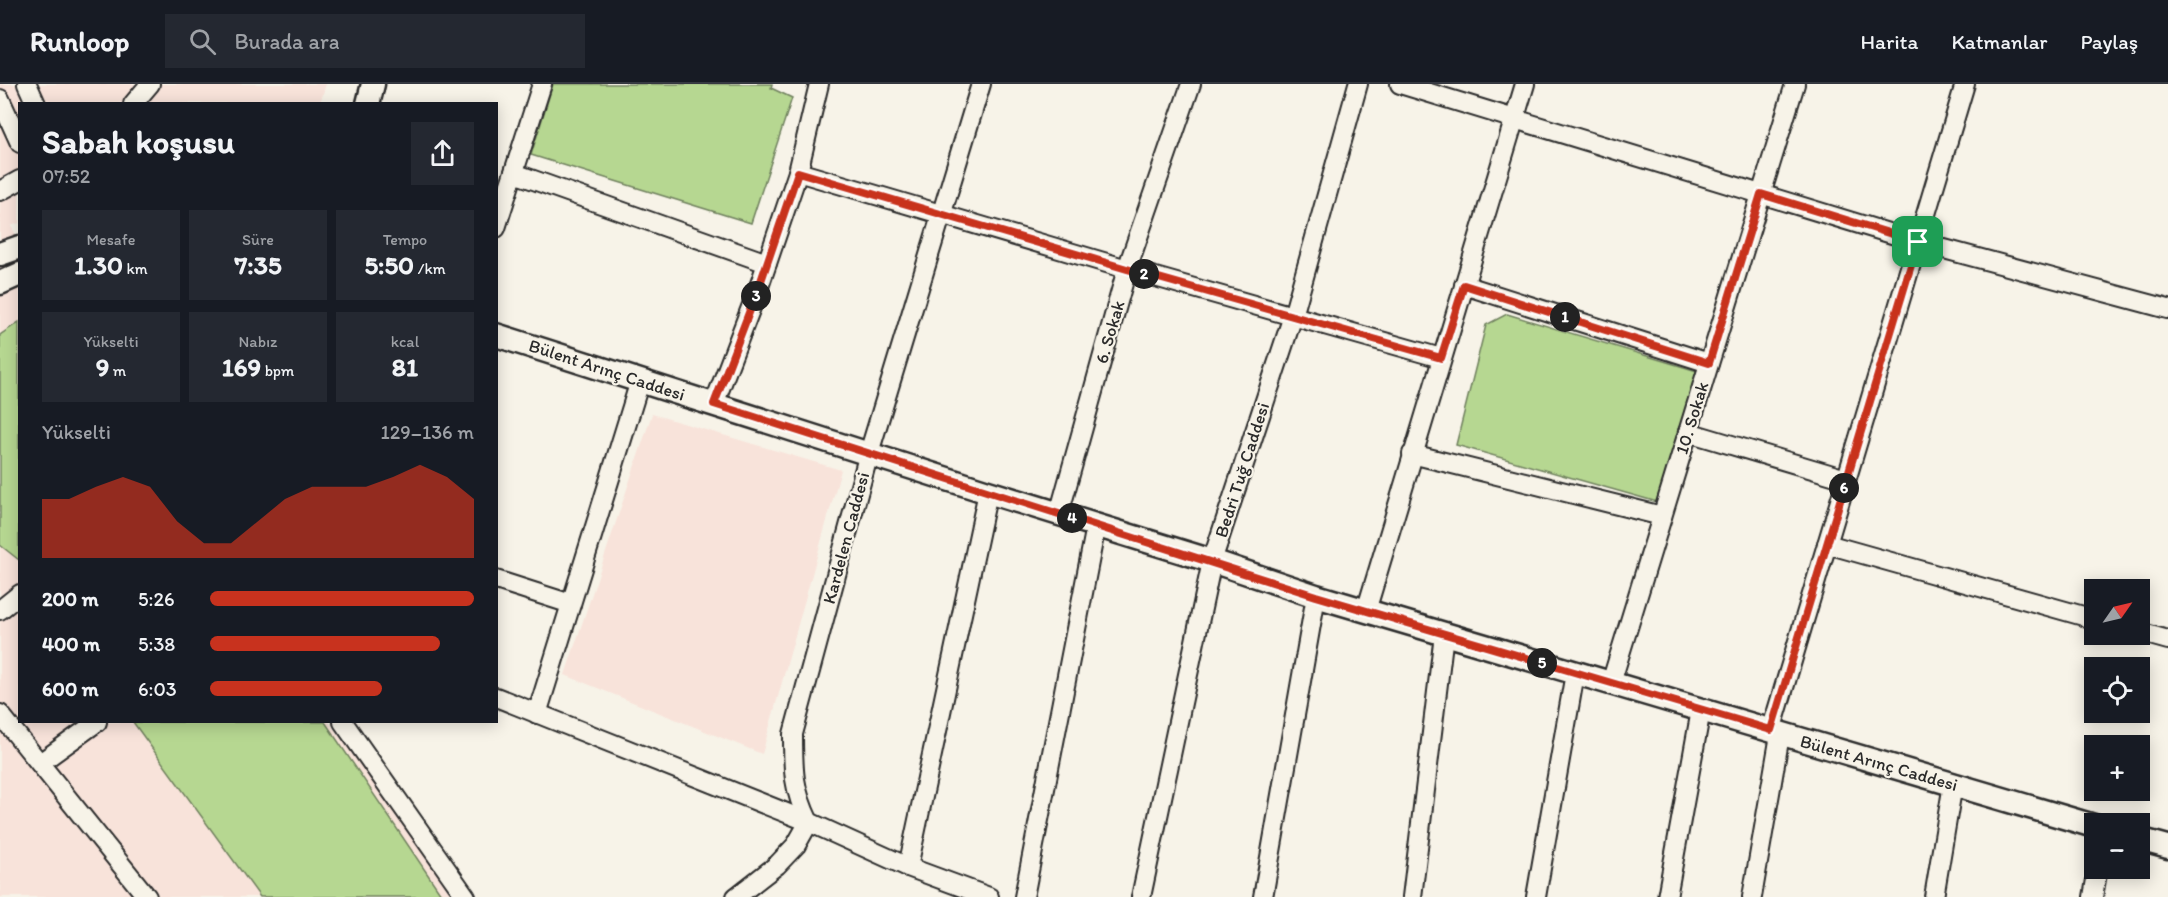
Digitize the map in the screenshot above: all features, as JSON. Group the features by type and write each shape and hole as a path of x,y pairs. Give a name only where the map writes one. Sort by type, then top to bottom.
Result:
{"street":[{"path":"27,84 35,102"},
{"path":"135,102 150,84"},
{"path":"369,102 374,84"},
{"path":"498,222 542,84"},
{"path":"714,404 760,284 798,172 819,84"},
{"name":"Kardelen Caddesi","path":"809,822 799,801 793,776 793,734 869,453 981,84"},
{"name":"6. Sokak","path":"1059,514 1127,269 1191,84"},
{"name":"Bedri Tuğ Caddesi","path":"1141,897 1212,561 1293,316 1358,84"},
{"path":"1400,84 1918,242 2168,309"},
{"path":"1366,610 1525,84"},
{"name":"10. Sokak","path":"1611,683 1795,84"},
{"path":"1752,897 1776,733 1827,544 1965,84"},
{"path":"0,99 18,139"},
{"path":"798,172 1441,358"},
{"path":"514,173 767,262"},
{"path":"0,191 18,181"},
{"path":"0,254 18,248"},
{"path":"0,282 18,275"},
{"path":"1464,285 1709,363"},
{"name":"Bülent Arınç Caddesi","path":"498,336 1212,561 1316,596 2084,823"},
{"path":"537,714 640,381"},
{"path":"1688,432 1846,480"},
{"path":"1413,454 1662,516"},
{"path":"908,867 988,492"},
{"path":"1024,897 1096,526"},
{"path":"1827,544 2084,616"},
{"path":"498,581 571,604"},
{"path":"0,610 18,596"},
{"path":"1263,897 1316,596"},
{"path":"1412,897 1444,634"},
{"path":"2150,635 2168,640"},
{"path":"1536,897 1575,673"},
{"path":"498,698 809,822 908,867 989,897"},
{"path":"1667,897 1701,710"},
{"path":"0,714 147,897"},
{"path":"40,763 96,723"},
{"path":"344,723 466,897"},
{"path":"1934,897 1953,784"},
{"path":"736,897 796,845 809,822"},
{"path":"2150,842 2168,847"},
{"path":"2093,897 2096,879"}],"shaded area":[{"path":"0,84 326,84 320,102 18,102 18,223 11,226 18,238 18,723 330,723 457,897 0,897"},
{"path":"652,414 841,470 762,754 565,675"}],"green space":[{"path":"553,84 772,84 771,88 792,98 751,223 531,155"},
{"path":"1507,314 1697,371 1661,503 1456,445 1486,325"},
{"path":"18,323 18,559 0,545 0,335"},
{"path":"134,723 326,723 443,897 260,897"}],"route":[{"path":"798,172 1441,358 1464,285 1709,363 1761,194 1918,242 1771,730 1416,627 714,404 760,284 798,172"}]}
